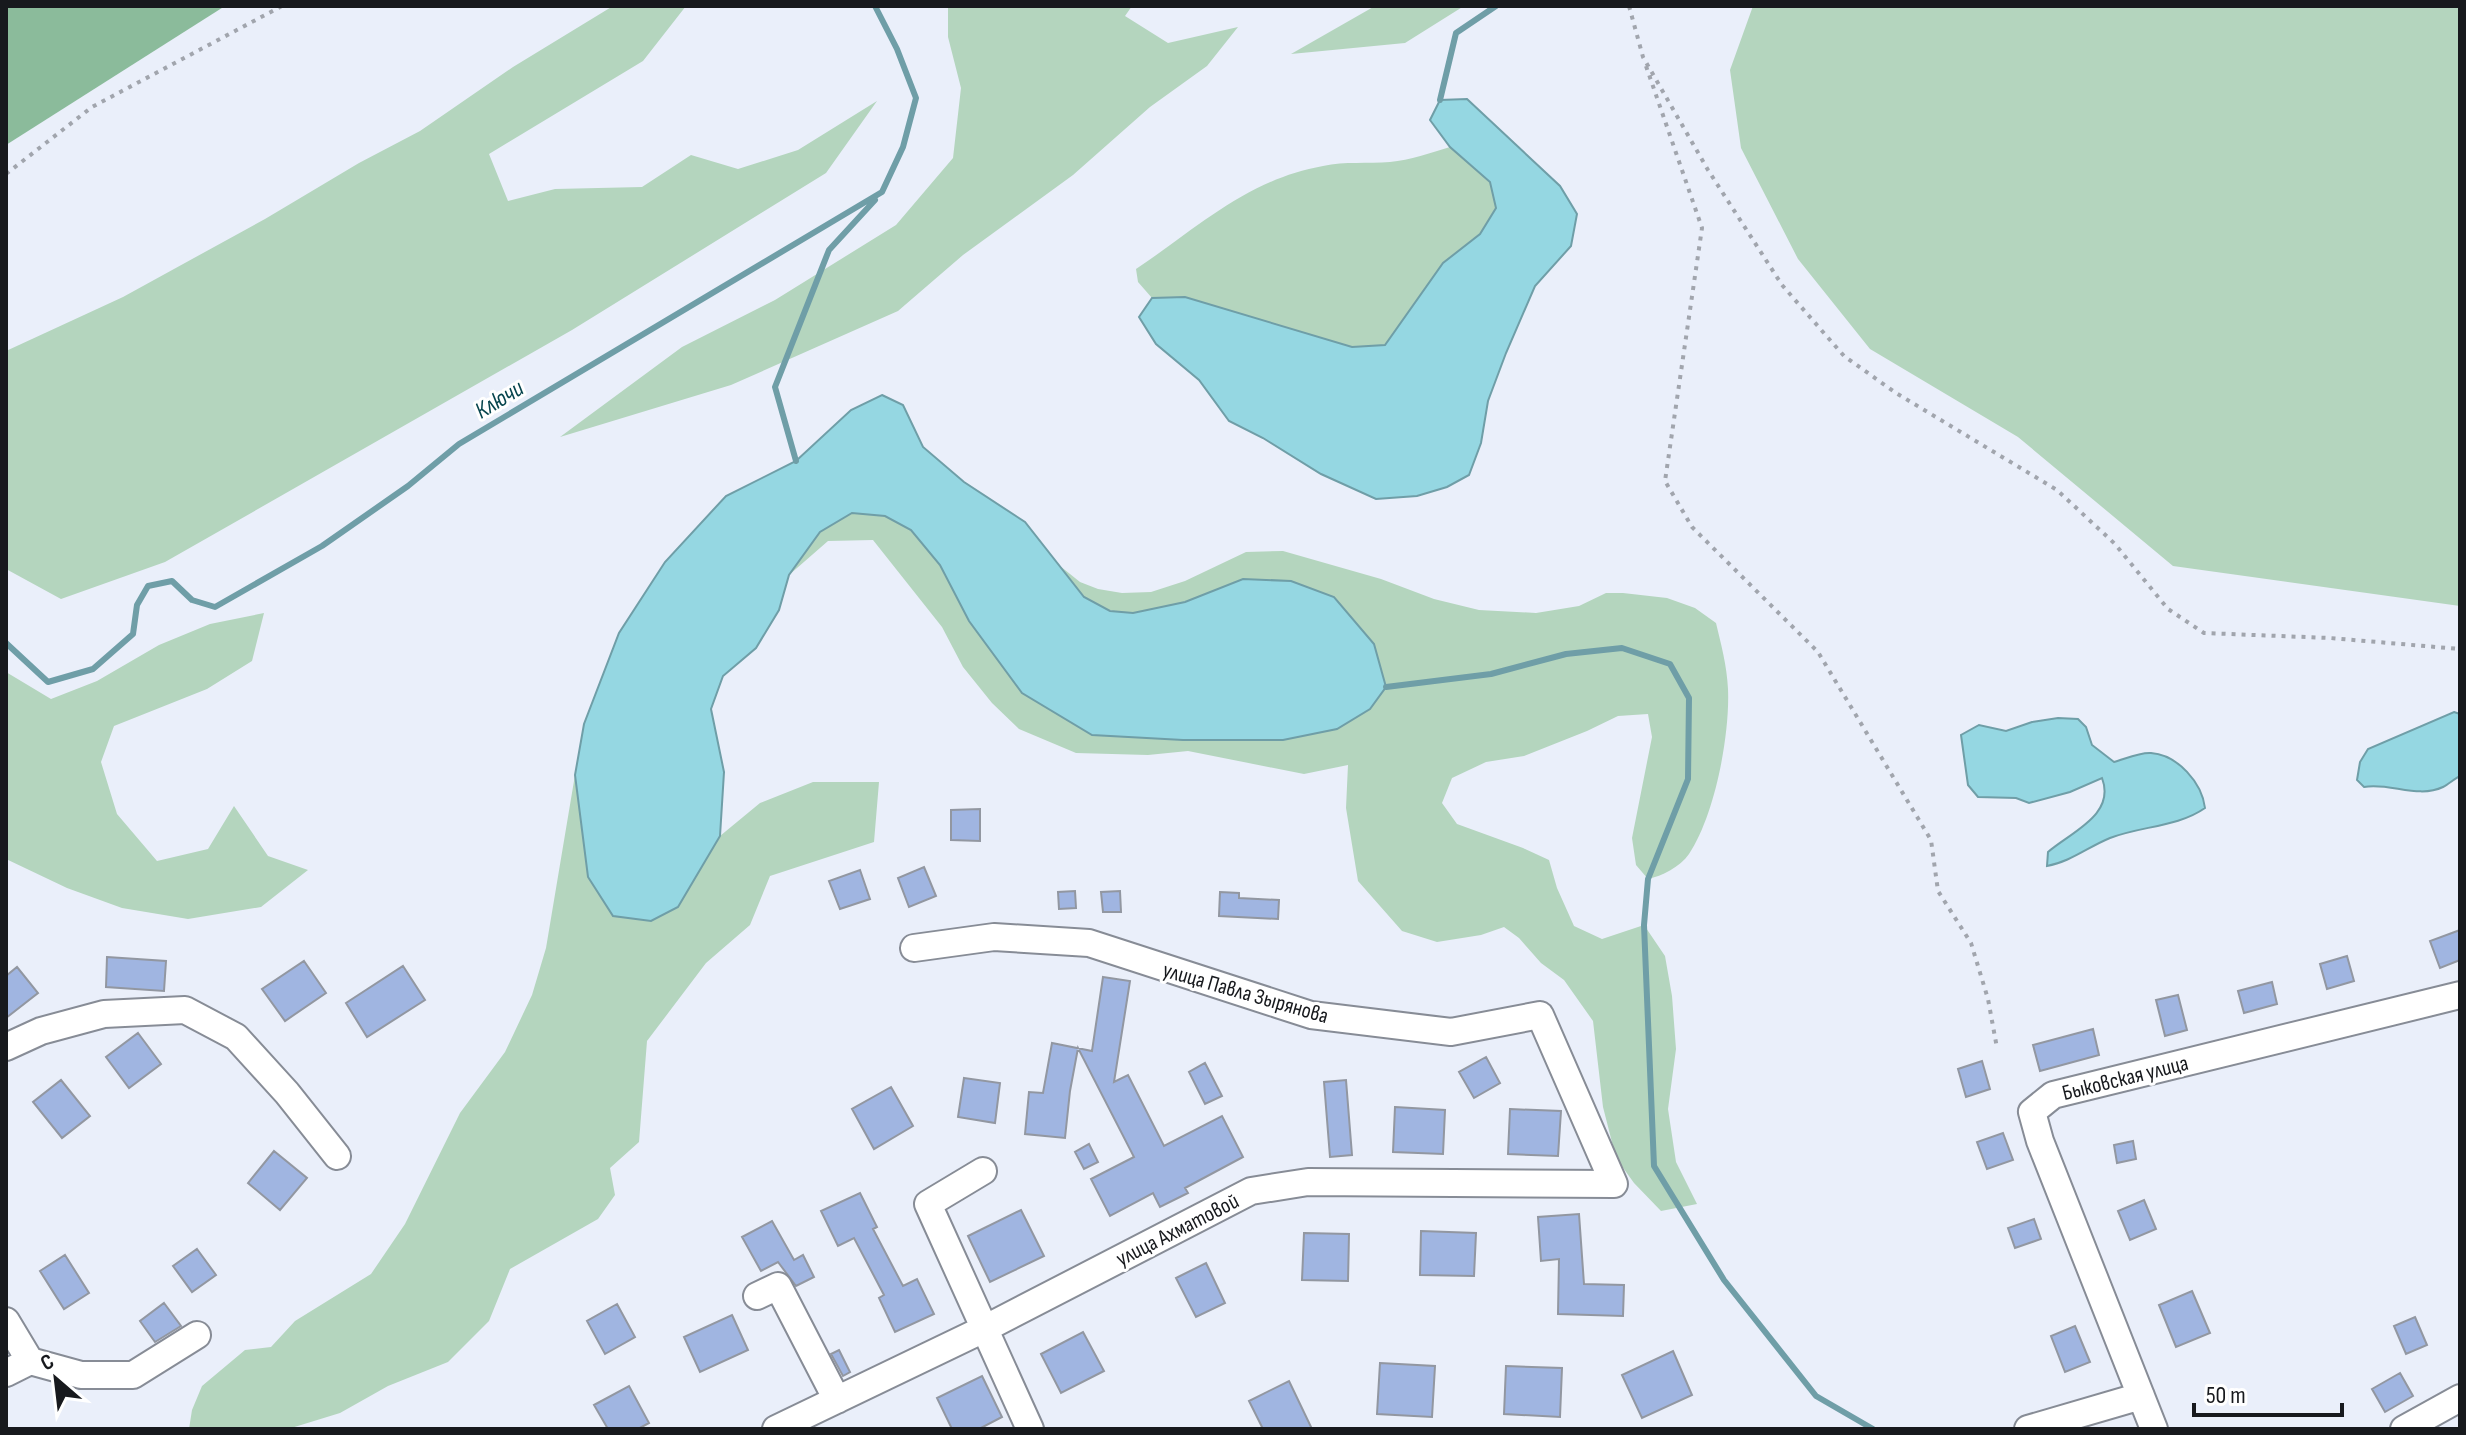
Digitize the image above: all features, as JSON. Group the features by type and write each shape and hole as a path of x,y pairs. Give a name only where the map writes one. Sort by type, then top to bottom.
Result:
{"street":[{"name":"улица Павла Зырянова","path":"914,948 994,937 1089,943 1311,1015 1451,1032 1540,1015 1614,1184"},
{"name":"Быковская улица","path":"2154,1429 2040,1141 2032,1112 2053,1095 2460,995"},
{"path":"6,1047 41,1031 104,1014 185,1010 236,1037 287,1093 337,1156"},
{"path":"983,1171 928,1204 1030,1429"},
{"name":"улица Ахматовой","path":"776,1429 984,1329 1251,1191 1308,1182 1614,1184"},
{"path":"757,1296 778,1286 837,1400"},
{"path":"6,1321 30,1361"},
{"path":"6,1373 30,1361 81,1375 133,1375 197,1335"},
{"path":"2028,1429 2141,1396"},
{"path":"2404,1429 2460,1398"}],"path":[{"path":"6,174 92,107 282,6"},
{"path":"1629,6 1643,57 1702,228 1665,481 1692,527 1818,652 1931,840 1938,891 1971,943 1988,999 1997,1048"},
{"path":"1643,57 1708,170 1782,285 1844,356 1896,393 2057,490 2115,544 2168,609 2204,633 2330,638 2460,649"}],"green space":[{"path":"6,6 225,6 6,145"},
{"path":"613,6 686,6 643,61 489,154 508,201 555,189 642,187 691,155 738,169 798,150 877,101 826,173 572,330 165,562 61,599 6,569 6,351 123,297 420,131 513,67"},
{"path":"948,6 1132,6 1125,16 1168,43 1238,27 1207,66 1150,107 1073,175 963,255 898,311 731,385 560,437 682,347 775,300 896,225 953,158 961,88 948,37"},
{"path":"1375,6 1464,6 1405,43 1291,54"},
{"path":"1753,6 2460,6 2460,606 2173,566 2018,437 1870,349 1798,259 1741,148 1730,70"},
{"path":"1450,147 1490,182 1496,208 1480,234 1443,263 1385,345 1352,347 1185,297 1152,298 1138,282 1136,269 1224,207 1270,182 1323,166 1398,161"},
{"path":"852,513 885,516 911,530 940,565 969,621 1093,735 1183,740 1283,740 1243,579 1162,608 1119,612 1100,607 1083,596 1055,562 1080,582 1098,589 1122,593 1151,592 1185,581 1246,552 1283,551 1381,579 1434,599 1479,610 1536,613 1579,606 1606,593 1623,593 1667,598 1695,608 1716,623 1728,689 1723,751 1713,797 1698,838 1689,854 1676,867 1648,879 1636,865 1632,838 1652,737 1648,714 1618,716 1524,756 1486,762 1452,778 1442,803 1457,824 1549,860 1557,888 1574,926 1602,939 1644,925 1665,956 1676,1049 1668,1109 1676,1162 1697,1204 1661,1211 1634,1183 1616,1158 1603,1107 1593,1021 1564,980 1541,963 1519,938 1504,927 1481,935 1437,942 1402,931 1358,881 1346,808 1348,765 1304,774 1188,751 1148,755 1076,753 1019,729 992,703 963,667 942,627 873,540 828,541 789,575 820,532"},
{"path":"264,613 252,661 207,689 114,726 101,762 117,814 157,861 208,849 234,806 268,856 308,870 261,907 188,919 122,908 67,888 6,859 6,672 51,699 97,681 159,645 210,624"},
{"path":"575,775 589,877 678,907 720,836 760,803 813,782 879,782 874,842 770,876 750,925 706,963 647,1041 639,1142 610,1168 615,1195 598,1219 510,1269 489,1321 448,1362 388,1386 340,1413 288,1429 189,1429 192,1410 202,1386 245,1350 271,1347 295,1321 371,1274 405,1224 460,1113 505,1052 532,995 546,948"}],"water":[{"path":"1467,99 1560,186 1577,214 1571,246 1535,286 1488,401 1481,443 1469,475 1447,487 1417,496 1376,499 1321,474 1229,421 1199,380 1156,344 1139,317 1152,298 1185,297 1352,347 1385,345 1443,263 1480,234 1496,208 1490,182 1450,147 1430,120 1440,100"},
{"path":"882,395 903,405 923,447 964,482 1025,522 1084,597 1110,611 1133,613 1185,602 1243,579 1291,581 1334,597 1374,644 1386,687 1370,709 1337,729 1283,740 1183,740 1092,735 1022,693 969,621 940,565 911,530 885,516 852,513 820,532 789,575 779,610 756,648 723,676 711,709 724,772 720,836 678,907 651,921 613,916 588,877 575,775 584,724 619,633 665,562 726,496 796,461 851,410"},
{"path":"2454,712 2460,714 2460,776 2443,787 2424,791 2364,787 2357,780 2360,762 2368,749"},
{"path":"2078,719 2086,727 2092,745 2114,762 2147,753 2170,759 2194,780 2205,808 2171,823 2110,838 2071,858 2047,866 2048,852 2079,830 2097,812 2105,791 2102,778 2070,792 2029,803 2016,798 1978,797 1968,785 1961,735 1979,725 2006,731 2032,722"}],"building":[{"path":"980,809 980,841 951,840 951,810"},
{"path":"924,867 936,896 909,907 898,878"},
{"path":"860,870 870,899 840,909 829,881"},
{"path":"1075,891 1076,908 1059,909 1058,892"},
{"path":"1120,891 1121,912 1103,912 1101,892"},
{"path":"1220,892 1239,893 1239,898 1279,900 1278,919 1219,916"},
{"path":"2460,930 2460,960 2440,968 2430,941"},
{"path":"2347,956 2354,981 2327,989 2320,964"},
{"path":"107,957 166,961 164,991 106,987"},
{"path":"304,961 326,993 285,1021 262,989"},
{"path":"403,966 425,1000 367,1037 346,1003"},
{"path":"17,967 38,993 6,1018 6,976"},
{"path":"1103,977 1130,981 1114,1082 1128,1075 1164,1146 1222,1116 1243,1157 1185,1188 1188,1193 1160,1207 1153,1193 1110,1216 1091,1179 1134,1157 1078,1048 1092,1051"},
{"path":"2272,982 2277,1004 2244,1013 2238,991"},
{"path":"2178,995 2187,1030 2165,1036 2156,1000"},
{"path":"2093,1029 2099,1055 2040,1071 2033,1045"},
{"path":"138,1033 161,1064 129,1088 106,1057"},
{"path":"1052,1043 1078,1048 1065,1138 1025,1134 1029,1092 1043,1093"},
{"path":"1486,1057 1500,1083 1474,1098 1459,1072"},
{"path":"1982,1061 1990,1089 1966,1097 1958,1069"},
{"path":"1205,1063 1222,1096 1205,1104 1189,1072"},
{"path":"964,1078 1000,1083 995,1123 958,1117"},
{"path":"61,1080 90,1116 62,1138 33,1102"},
{"path":"1346,1080 1352,1155 1330,1157 1324,1082"},
{"path":"891,1087 913,1126 874,1149 852,1109"},
{"path":"1395,1107 1445,1110 1443,1154 1393,1152"},
{"path":"1510,1109 1561,1111 1558,1156 1508,1154"},
{"path":"2003,1133 2013,1160 1987,1169 1977,1142"},
{"path":"2133,1141 2136,1159 2117,1163 2114,1145"},
{"path":"1089,1144 1098,1162 1084,1169 1075,1152"},
{"path":"274,1151 307,1178 280,1210 248,1183"},
{"path":"860,1193 877,1227 873,1229 903,1286 917,1279 934,1314 895,1332 879,1298 884,1295 854,1238 838,1246 821,1211"},
{"path":"2144,1200 2156,1229 2130,1240 2118,1211"},
{"path":"1021,1210 1044,1256 990,1282 968,1236"},
{"path":"1579,1214 1584,1284 1624,1285 1623,1316 1558,1314 1559,1259 1541,1261 1538,1217"},
{"path":"2034,1219 2041,1239 2015,1248 2008,1228"},
{"path":"772,1221 794,1260 803,1255 814,1277 796,1286 778,1262 761,1271 742,1237"},
{"path":"1421,1231 1476,1233 1474,1276 1420,1275"},
{"path":"1304,1233 1349,1234 1348,1281 1302,1280"},
{"path":"197,1249 216,1275 192,1292 173,1266"},
{"path":"65,1255 89,1293 64,1309 40,1271"},
{"path":"1206,1263 1225,1303 1196,1317 1176,1278"},
{"path":"2192,1291 2210,1333 2176,1347 2159,1305"},
{"path":"164,1303 181,1326 155,1342 140,1321"},
{"path":"617,1304 635,1337 605,1354 587,1321"},
{"path":"732,1315 748,1350 700,1372 684,1337"},
{"path":"2415,1317 2427,1345 2406,1354 2394,1326"},
{"path":"2075,1326 2090,1362 2065,1372 2051,1336"},
{"path":"1083,1332 1104,1371 1061,1393 1041,1354"},
{"path":"839,1350 850,1372 843,1376 831,1354"},
{"path":"1673,1351 1692,1395 1642,1418 1622,1375"},
{"path":"1380,1363 1435,1366 1432,1417 1377,1414"},
{"path":"1506,1366 1562,1368 1560,1417 1504,1414"},
{"path":"2400,1373 2413,1396 2385,1412 2372,1389"},
{"path":"982,1376 1002,1417 979,1429 952,1429 937,1398"},
{"path":"1289,1381 1312,1429 1263,1429 1249,1401"},
{"path":"629,1386 649,1423 638,1429 608,1429 594,1405"}],"waterway":[{"name":"Ключи","path":"6,643 48,682 93,669 133,634 137,605 148,586 172,581 192,600 215,607 322,546 408,486 459,444 882,192 903,147 916,98 897,49 875,6"},
{"path":"1440,100 1456,33 1496,6"},
{"path":"796,461 775,387 829,250 875,200"},
{"path":"1386,687 1491,674 1566,654 1622,648 1670,664 1689,698 1688,779 1648,879 1644,925 1654,1166 1724,1280 1816,1396 1873,1429"}]}
